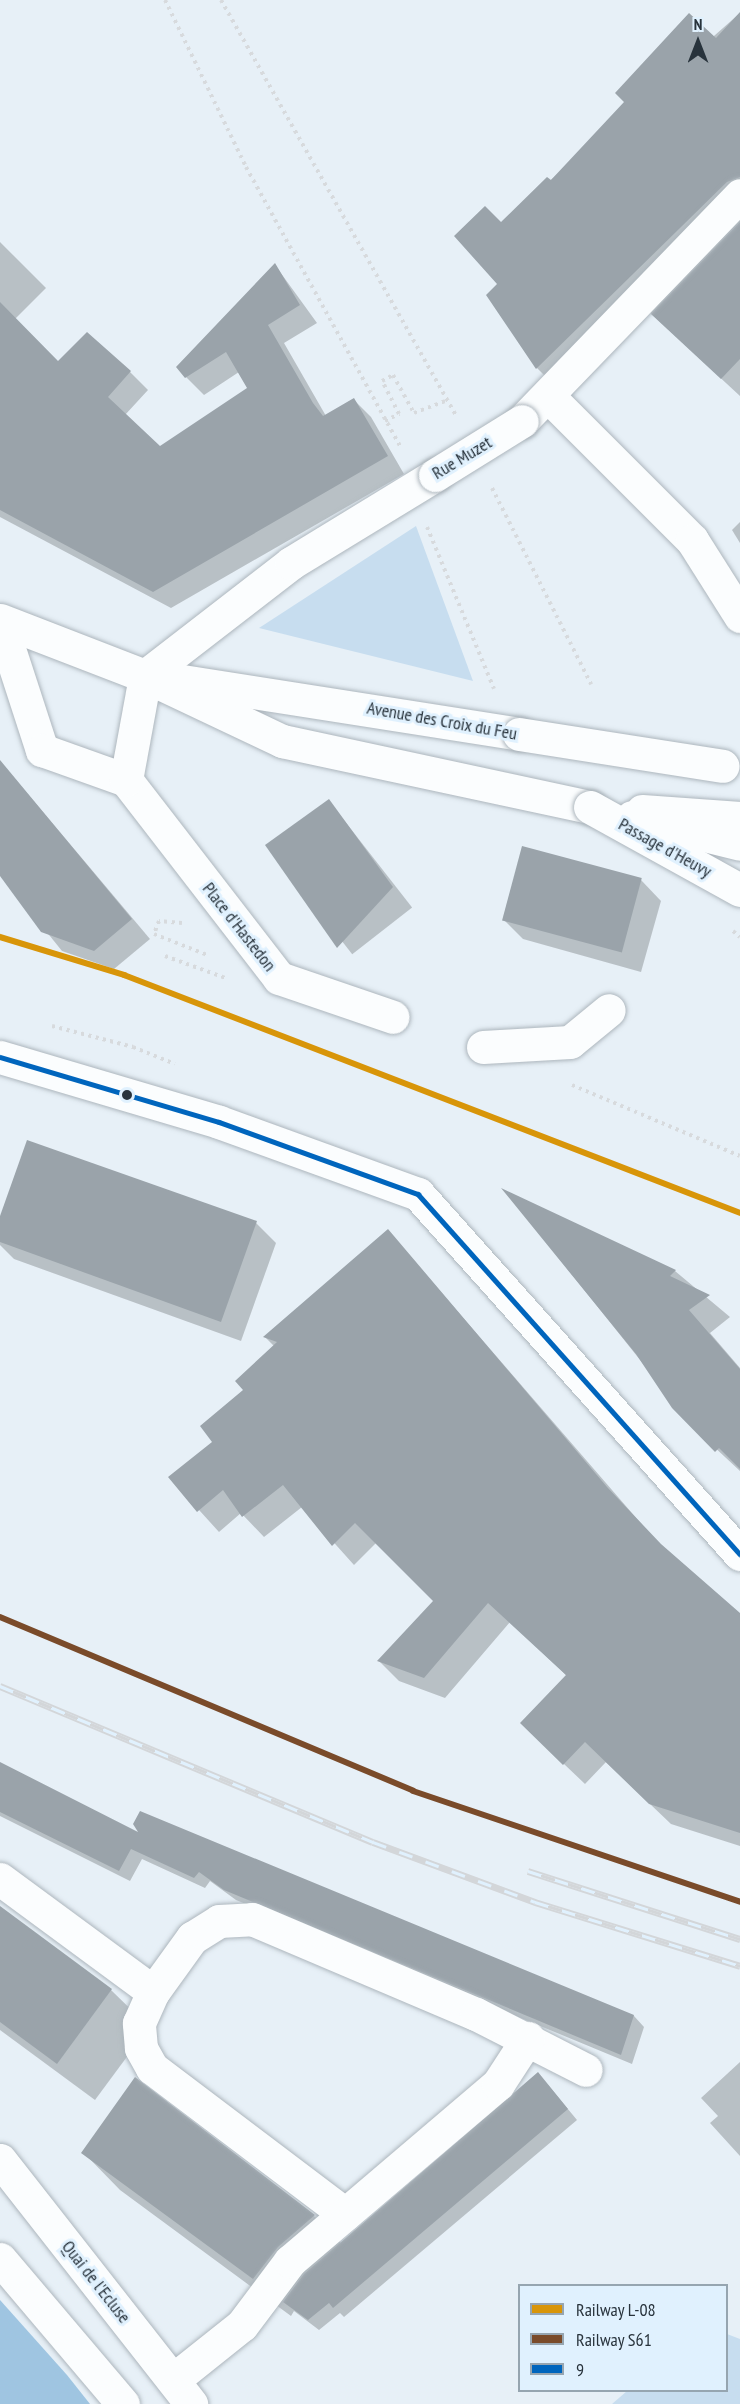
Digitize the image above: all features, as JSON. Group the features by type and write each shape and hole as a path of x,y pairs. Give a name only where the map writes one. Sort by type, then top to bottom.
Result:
{"street":[{"name":"Rue Muzet","path":"145,676 291,563 522,421 740,195"},
{"path":"548,396 692,540 740,616"},
{"path":"0,621 145,676 282,741 590,807 740,844"},
{"path":"0,621 42,750 126,780 145,676"},
{"name":"Avenue des Croix du Feu","path":"145,676 732,767"},
{"name":"Place d'Hastedon","path":"126,780 279,978 393,1017"},
{"path":"590,807 740,818"},
{"name":"Passage d'Heuvy","path":"590,807 740,890"},
{"path":"483,1047 570,1042 609,1010"},
{"path":"0,1057 219,1122 418,1194 740,1554"},
{"path":"0,1879 153,1992"},
{"path":"345,2214 152,2068 141,2048 139,2023 153,1992 192,1938 219,1921 252,1919 528,2038 586,2070"},
{"path":"182,2392 243,2325 290,2261 498,2084 528,2038"},
{"name":"Quai de l'Ecluse","path":"0,2160 182,2392"},
{"path":"0,2259 123,2404"}],"path":[{"path":"165,0 246,167 385,421 428,479 429,538 491,673 512,733"},
{"path":"221,0 458,420"},
{"path":"385,421 399,414 382,381 393,375 414,413 448,400"},
{"path":"488,479 591,684"},
{"path":"154,934 220,960"},
{"path":"165,956 236,982"},
{"path":"134,1047 171,1059"},
{"path":"569,1084 740,1156"}],"shaded area":[{"path":"416,526 473,681 259,628"},
{"path":"0,2300 67,2375 90,2404 0,2404"},
{"path":"728,2334 740,2339 740,2404 612,2404 626,2392 728,2392"}],"building":[{"path":"740,12 740,177 727,182 536,369 486,295 497,284 454,236 485,206 501,222 547,177 551,180 624,102 615,93 689,13 716,38"},
{"path":"740,222 740,359 721,379 651,314"},
{"path":"275,263 300,305 268,325 313,403 323,416 354,398 388,456 153,592 0,510 0,302 58,361 87,332 131,371 108,397 160,446 247,388 226,352 185,378 176,367"},
{"path":"0,760 132,919 94,951 41,932 0,876"},
{"path":"329,799 393,887 337,948 265,845"},
{"path":"522,846 642,878 622,952 502,920"},
{"path":"27,1140 257,1221 221,1322 0,1242 0,1216"},
{"path":"501,1188 676,1270 670,1276 710,1295 689,1310 740,1369 740,1469 719,1448 715,1452 672,1408 636,1354"},
{"path":"388,1229 607,1487 661,1544 740,1613 740,1833 649,1804 585,1742 563,1765 520,1723 566,1675 488,1603 424,1678 377,1661 433,1601 355,1523 332,1546 283,1485 242,1517 223,1490 197,1512 168,1477 212,1442 200,1426 243,1390 235,1381 277,1342 263,1337"},
{"path":"0,1762 138,1832 133,1824 140,1811 634,2015 621,2055 224,1890 199,1872 194,1878 131,1849 119,1871 0,1812"},
{"path":"0,1906 112,1989 57,2064 0,2022"},
{"path":"538,2072 568,2109 333,2308 329,2303 308,2320 283,2302 304,2274"},
{"path":"135,2077 315,2215 278,2247 253,2279 81,2153"}],"railway":[{"path":"0,1686 373,1842 535,1902 740,1966"},
{"path":"528,1871 740,1939"}],"rail line":[{"name":"L-08","path":"0,937 124,975 740,1213"},
{"name":"S61","path":"0,1617 413,1791 740,1902"}],"transit line":[{"name":"9","path":"0,1057 219,1122 418,1194 740,1554"}]}
